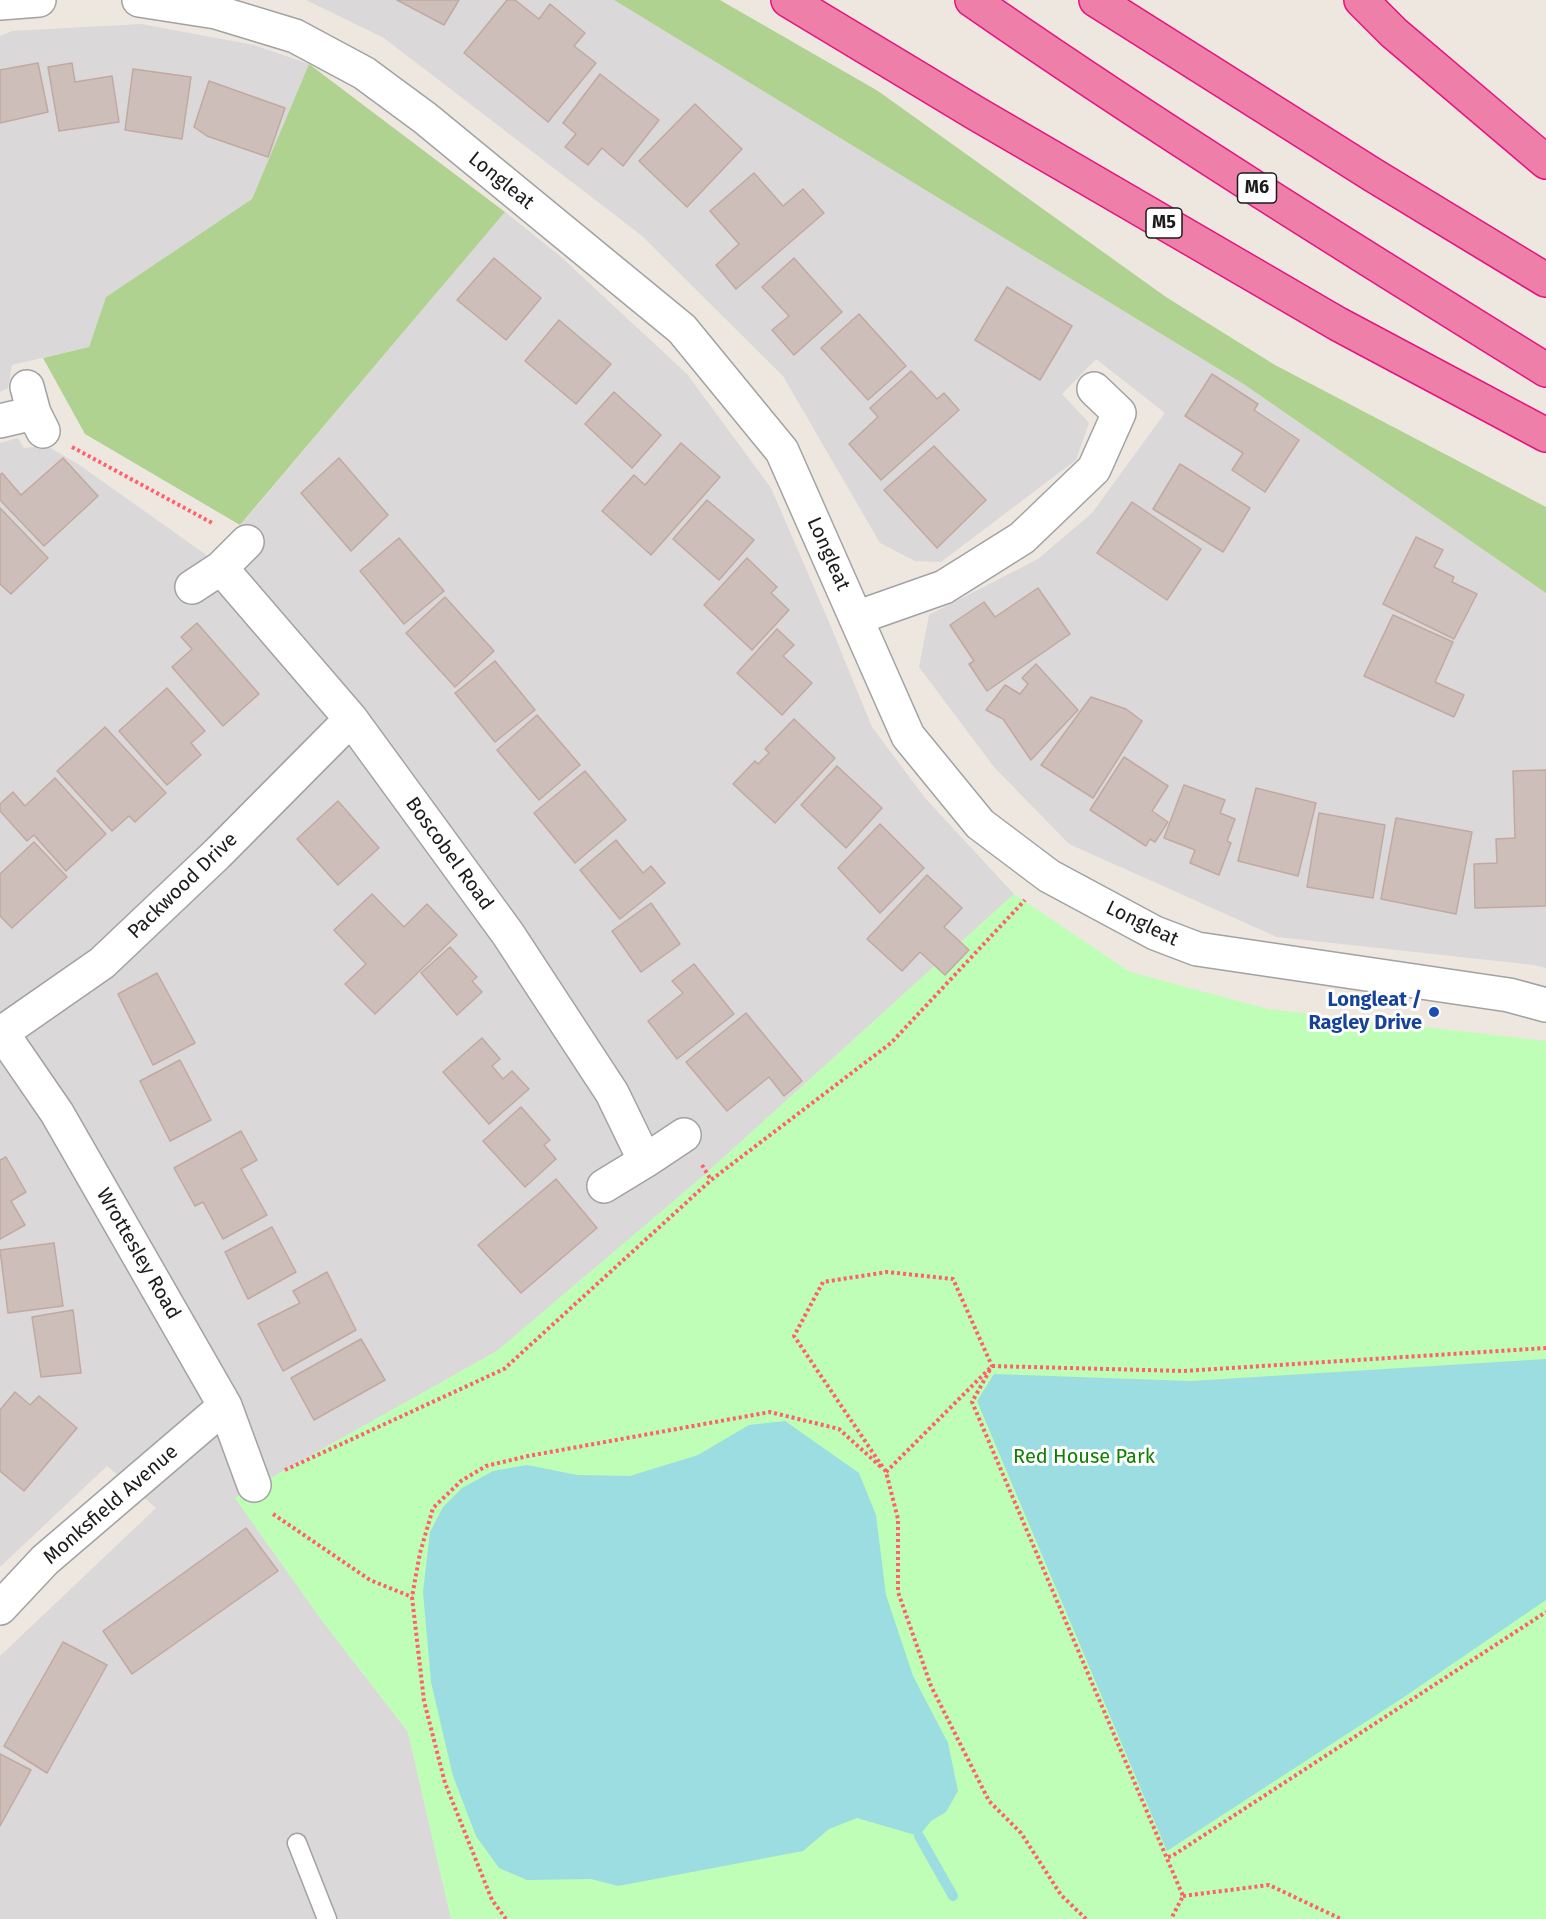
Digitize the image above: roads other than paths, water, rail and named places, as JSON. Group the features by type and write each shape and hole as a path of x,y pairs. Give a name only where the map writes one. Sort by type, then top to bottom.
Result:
{"highway":[{"name":"M5","path":"789,0 977,114 1338,324 1546,435"},
{"name":"M6","path":"972,0 1065,65 1330,236 1546,370"},
{"path":"1095,0 1383,181 1546,280"},
{"path":"1361,0 1394,33 1546,162"}],"street":[{"path":"0,3 39,0"},
{"name":"Longleat","path":"139,0 216,12 295,36 364,73 425,118 682,329 782,451 908,736 980,824 1048,876 1155,933 1197,949 1509,995 1546,1005"},
{"path":"856,618 944,587 1022,538 1086,477 1094,469 1119,413 1094,389"},
{"path":"0,421 34,410"},
{"path":"192,586 221,568 247,542"},
{"name":"Boscobel Road","path":"221,568 351,719 515,944 612,1093 645,1161"},
{"name":"Packwood Drive","path":"1,1033 102,963 217,854 351,719"},
{"name":"Wrottesley Road","path":"1,1033 57,1113 225,1406 254,1485"},
{"path":"604,1186 684,1135"},
{"name":"Monksfield Avenue","path":"0,1608 45,1560 225,1406"}],"lane":[{"path":"297,1844 327,1919"}],"water":[{"path":"1546,1359 1546,1600 1404,1697 1167,1851 977,1401 994,1374 1191,1381"},
{"path":"785,1421 859,1473 876,1515 886,1595 913,1676 948,1743 958,1791 946,1812 931,1821 919,1836 857,1818 829,1829 803,1851 618,1886 591,1879 527,1880 499,1868 476,1836 453,1776 431,1682 423,1592 430,1532 443,1507 462,1488 493,1471 527,1465 577,1475 630,1476 698,1455 749,1425"}],"waterway":[{"path":"919,1836 953,1896"}],"place":[{"name":"Longleat / Ragley Drive","path":"1434,1012"}],"park label":[{"name":"Red House Park","path":"1084,1457"}]}
